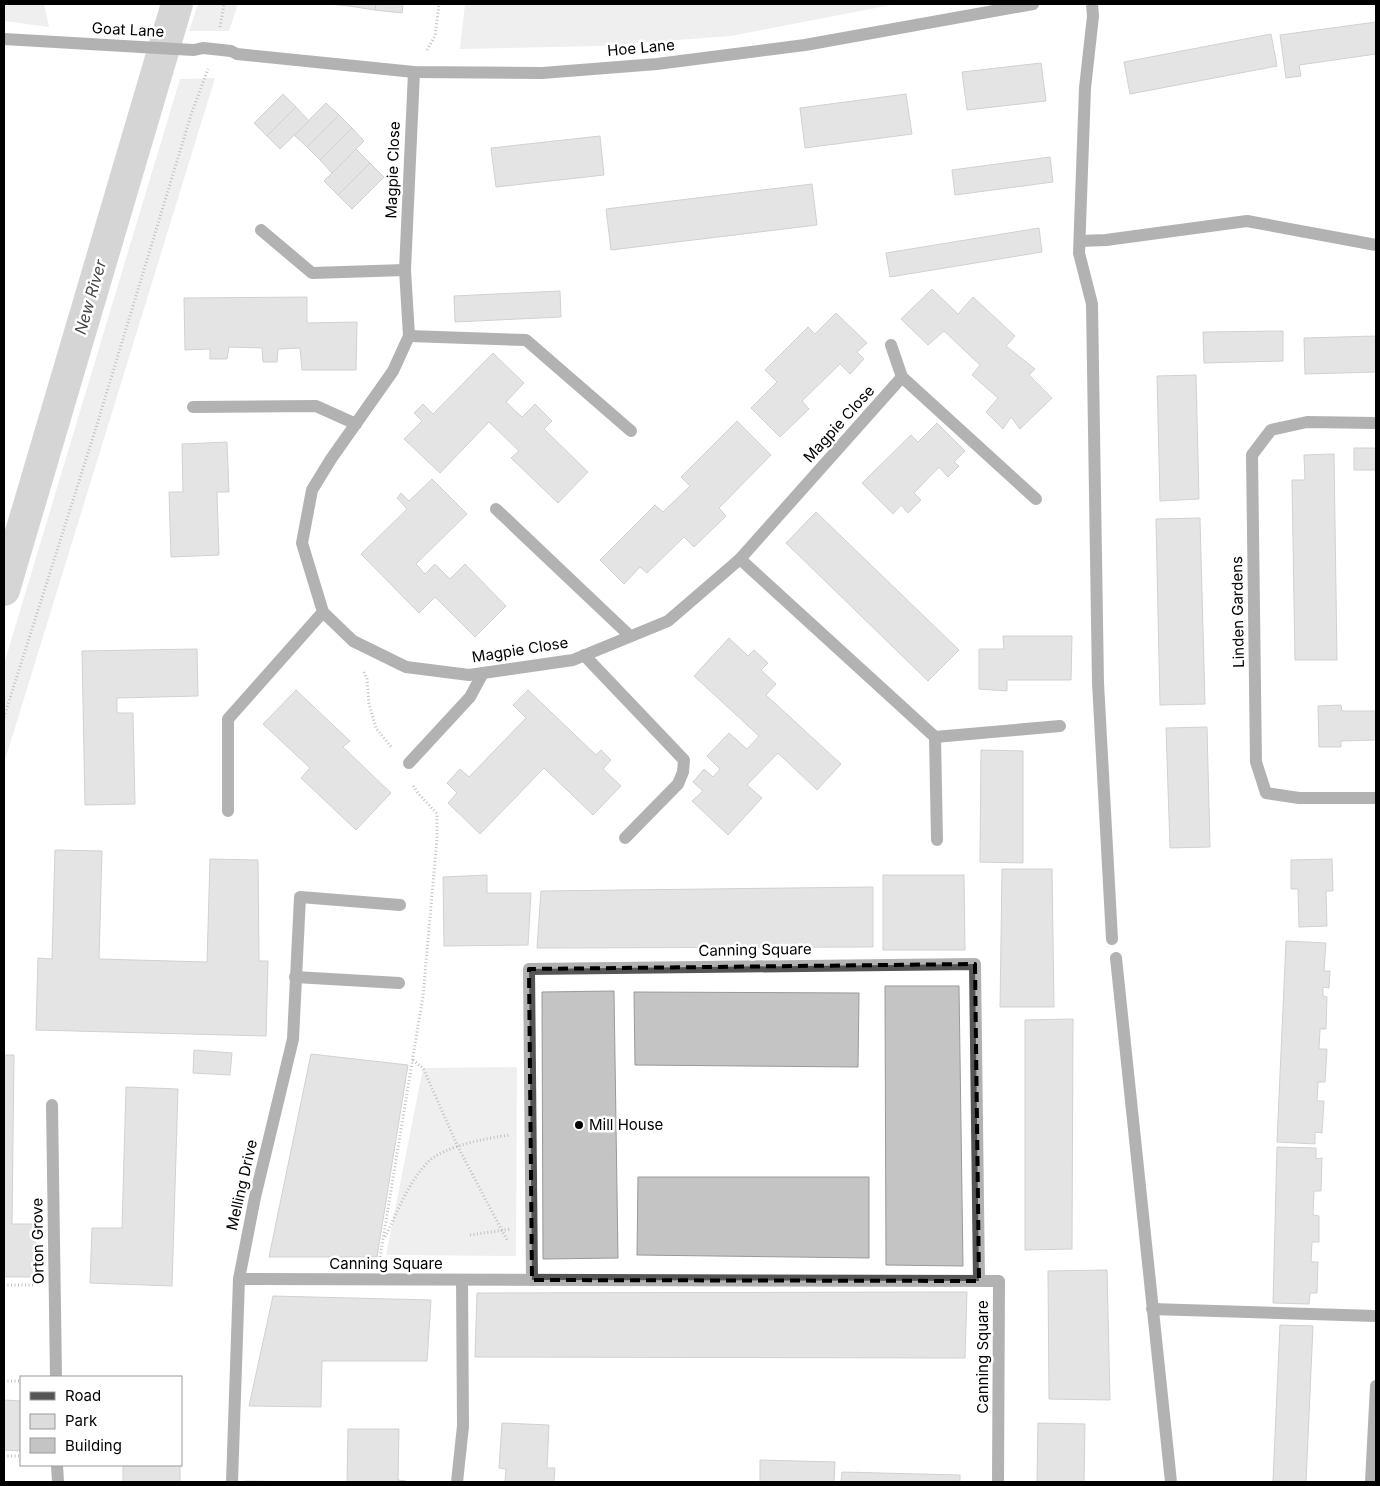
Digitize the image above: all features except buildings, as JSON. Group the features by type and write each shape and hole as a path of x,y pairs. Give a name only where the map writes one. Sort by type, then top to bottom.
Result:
{"street":[{"name":"Hoe Lane","path":"249,55 414,72 542,73 656,64 805,44 1034,4"},
{"path":"1092,4 1093,16 1084,88 1079,252 1092,304 1098,682 1112,939"},
{"name":"Goat Lane","path":"4,39 194,50 202,48 249,55"},
{"name":"Magpie Close","path":"414,72 406,270 409,336 393,371 331,459 312,490 302,543 323,612 352,641 406,667 469,675 573,660 668,621 740,559 902,377"},
{"path":"1080,241 1106,240 1247,221 1376,246"},
{"path":"261,230 312,274 406,270"},
{"path":"409,336 526,340 631,431"},
{"path":"891,345 902,377 1036,499"},
{"path":"193,407 316,406 356,424"},
{"name":"Linden Gardens","path":"1376,423 1306,422 1271,430 1252,455 1256,762 1266,794 1300,798 1376,798"},
{"path":"496,509 630,636"},
{"path":"740,559 935,738 937,840"},
{"path":"228,811 228,719 323,612"},
{"path":"584,655 684,760 683,772 678,784 625,838"},
{"path":"409,763 470,696 483,673"},
{"path":"935,738 1060,726"},
{"name":"Melling Drive","path":"232,1482 239,1279 255,1197 293,1039 300,897 400,905"},
{"path":"1116,958 1171,1482"},
{"name":"Canning Square","path":"532,1280 529,969 975,964 980,1281"},
{"path":"295,976 399,983"},
{"name":"Orton Grove","path":"52,1105 56,1376"},
{"name":"Canning Square","path":"239,1279 999,1281 998,1482"},
{"path":"457,1482 463,1426 462,1280"},
{"path":"1152,1309 1376,1316"},
{"path":"1371,1482 1376,1386"},
{"path":"57,1466 58,1482"}],"path":[{"path":"219,33 224,4"},
{"path":"414,72 436,36 439,4"},
{"path":"4,717 95,431 191,115 206,78"},
{"path":"352,641 367,679 369,704 376,728 393,750"},
{"path":"376,1280 423,996 437,839 437,814 418,793 410,780"},
{"path":"413,1060 423,1068 458,1147 500,1230 511,1247"},
{"path":"383,1242 405,1197 428,1162 446,1151 480,1140 530,1132"},
{"path":"470,1235 531,1227"},
{"path":"4,1285 55,1284"},
{"path":"4,1381 20,1381"},
{"path":"4,1456 20,1456"}],"highlighted area":[{"path":"975,964 979,1281 532,1280 529,969"}],"green space":[{"path":"4,4 44,4 49,27 4,21"},
{"path":"198,4 238,4 229,31 189,31"},
{"path":"465,4 896,4 731,36 599,46 460,49"},
{"path":"215,78 4,763 4,664 180,79"},
{"path":"517,1067 516,1256 386,1255 423,1068"}],"waterway":[{"name":"New River","path":"4,590 177,4"}],"place":[{"name":"Mill House","path":"579,1125"}]}
